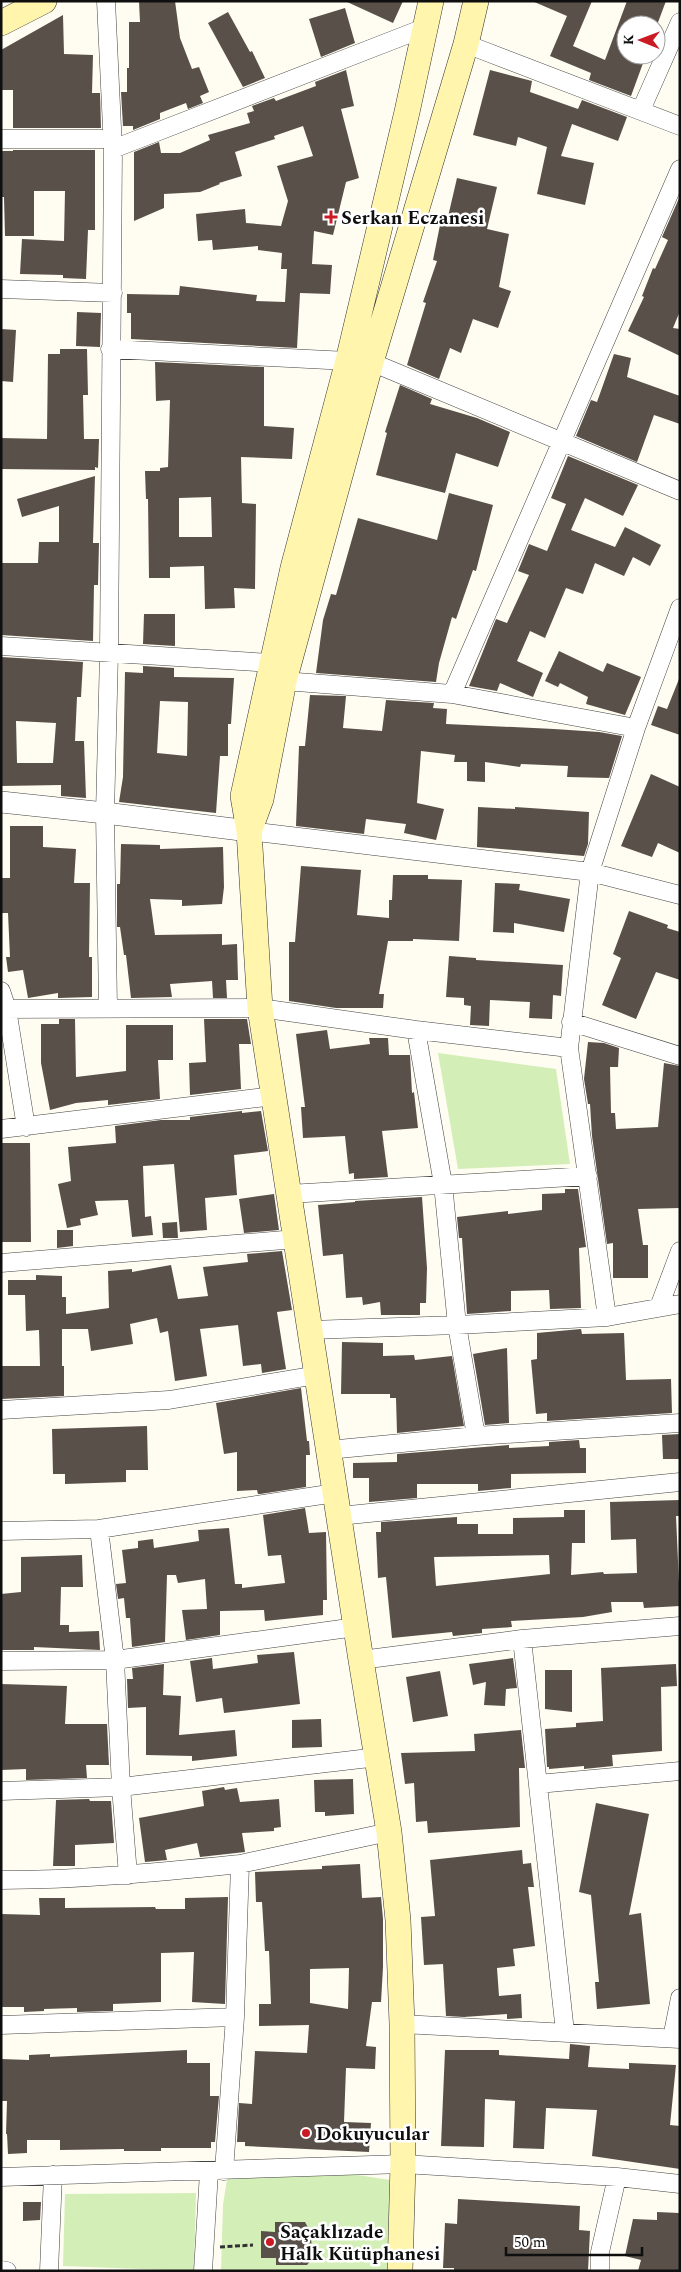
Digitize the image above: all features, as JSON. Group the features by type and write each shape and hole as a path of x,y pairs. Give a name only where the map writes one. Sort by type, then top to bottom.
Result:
{"main road":[{"path":"1,23 44,1"},
{"path":"360,362 407,112 431,1"},
{"path":"400,2271 403,2164 402,2024 398,1920 389,1832 260,1008 249,831 243,796 278,672 293,568 466,44 476,1"}],"street":[{"path":"106,1 113,144 109,653 105,813 108,1008"},
{"path":"641,110 680,22"},
{"path":"1,139 113,144 424,28"},
{"path":"466,44 680,126"},
{"path":"452,694 680,168"},
{"path":"1,289 113,293"},
{"path":"110,349 360,362 562,441 680,491"},
{"path":"606,1316 569,1048 571,1022 590,872 636,728 680,608"},
{"path":"1,646 109,653 452,694 636,728"},
{"path":"1,802 590,872 680,895"},
{"path":"1,991 26,1127"},
{"path":"4,1009 260,1008 416,1030 569,1048"},
{"path":"571,1022 680,1056"},
{"path":"416,1030 443,1184 457,1325 476,1436"},
{"path":"1,1129 274,1096"},
{"path":"289,1194 588,1176"},
{"path":"1,1263 296,1239"},
{"path":"659,1307 680,1251"},
{"path":"310,1330 457,1325 606,1316 680,1304"},
{"path":"1,1410 169,1400 317,1374"},
{"path":"328,1450 476,1436 680,1423"},
{"path":"1,1531 99,1529 337,1505 680,1482"},
{"path":"99,1529 116,1660 121,1787 128,1875"},
{"path":"361,1660 522,1639 680,1626"},
{"path":"1,1661 116,1660 356,1627"},
{"path":"522,1639 565,2032"},
{"path":"1,1791 121,1787 378,1757"},
{"path":"538,1784 680,1771"},
{"path":"1,1880 50,1880 128,1875 240,1864 389,1832"},
{"path":"203,2271 204,2247 216,2172 235,2018 240,1864"},
{"path":"402,2024 676,2038 680,1998"},
{"path":"1,2025 235,2018"},
{"path":"1,2177 216,2172 403,2164 617,2177 680,2184"},
{"path":"49,2271 53,2175"},
{"path":"600,2271 600,2252 617,2177"},
{"path":"1,2270 7,2271"}],"path":[{"path":"204,2247 253,2245"}],"green space":[{"path":"438,1053 556,1069 570,1164 458,1169"},
{"path":"351,2174 390,2180 396,2193 388,2271 221,2271 223,2205 227,2179"},
{"path":"196,2193 194,2271 63,2266 65,2194"}],"building":[{"path":"139,1 175,1 180,38 192,69 199,67 209,92 200,96 203,103 188,109 186,103 160,113 160,119 133,130 133,126 123,126 121,92 127,92 129,22 140,22"},
{"path":"345,1 403,1 393,23"},
{"path":"532,1 592,1 573,46 605,60 616,30 616,65 642,65 631,96 589,80 591,73 550,56 567,16"},
{"path":"627,1 666,1 661,15 622,15"},
{"path":"345,8 355,43 321,57 309,19"},
{"path":"228,12 250,52 252,51 265,78 243,87 208,23"},
{"path":"63,15 64,54 93,55 92,93 100,93 101,128 13,128 13,90 1,90 1,50"},
{"path":"346,70 354,106 341,109 359,178 346,182 333,235 314,231 312,264 332,265 330,294 300,293 297,348 131,339 131,313 127,313 127,294 179,295 180,286 257,295 256,301 285,302 287,269 281,269 282,253 258,250 258,246 213,250 212,240 198,241 196,214 245,209 246,223 281,226 288,201 277,166 313,156 303,126 274,136 275,139 235,152 242,176 219,183 200,192 164,194 164,208 134,221 134,152 159,142 161,153 180,153 210,140 208,135 250,123 247,113 254,111 252,106 274,98 276,101 316,86 315,82"},
{"path":"490,70 532,81 530,92 578,109 582,100 627,117 618,141 572,124 561,156 594,163 585,205 537,194 547,147 518,137 516,146 473,135"},
{"path":"95,150 95,230 88,230 86,279 63,278 63,275 20,274 22,239 64,241 65,191 34,191 34,236 5,236 4,197 1,197 1,151"},
{"path":"457,178 497,187 487,229 509,234 499,287 511,291 498,328 473,319 461,353 450,348 439,379 407,365 426,303 423,302 437,261 433,260 441,220 447,221"},
{"path":"680,196 680,311 673,328 680,329 680,356 628,331 644,297 642,296 653,268 655,269 668,240 662,237"},
{"path":"77,312 101,313 100,347 76,346"},
{"path":"1,329 16,330 13,382 1,381"},
{"path":"60,349 87,349 88,395 83,395 84,439 99,439 98,468 95,467 95,470 1,469 1,438 47,439 48,354 60,354"},
{"path":"614,354 631,358 627,377 680,396 680,424 654,415 637,462 576,436 591,400 597,402"},
{"path":"155,362 264,367 264,426 294,428 292,459 241,457 242,503 256,504 255,589 234,588 235,608 205,609 204,566 170,567 170,578 149,578 148,499 146,499 145,471 160,471 160,468 168,467 170,400 156,401","holes":["211,497 212,537 179,537 179,498"]},
{"path":"400,385 432,399 430,404 477,418 510,432 498,467 456,453 445,493 376,475 387,433 385,432"},
{"path":"568,456 638,485 623,516 585,498 571,530 615,547 625,527 661,545 650,566 633,557 624,576 595,563 583,594 566,588 545,638 530,631 517,661 543,673 533,697 500,683 497,691 469,686 496,619 507,623 529,575 518,571 529,544 547,551 566,504 551,498"},
{"path":"95,476 93,543 99,543 98,585 94,585 93,641 1,635 1,563 38,563 39,542 59,542 59,506 22,517 17,499"},
{"path":"449,493 493,505 476,571 473,570 456,619 452,617 439,663 436,682 316,673 323,620 331,594 336,595 358,518 437,540"},
{"path":"144,614 175,614 175,646 143,644"},
{"path":"559,651 603,672 607,663 641,677 625,715 586,704 588,697 560,683 558,687 545,681"},
{"path":"1,657 83,662 81,697 77,697 75,741 84,741 86,798 61,796 61,785 1,786","holes":["16,721 56,723 53,763 17,763"]},
{"path":"143,666 174,668 174,677 234,678 231,724 228,724 228,756 220,756 216,813 119,802 123,777 125,672 143,673","holes":["160,701 188,702 187,756 157,753"]},
{"path":"679,679 680,735 651,725 658,706 667,709"},
{"path":"310,695 346,696 343,728 382,731 386,700 434,703 433,708 447,709 446,724 599,732 622,736 609,778 567,777 568,766 521,764 520,767 485,762 485,782 467,781 467,762 454,762 455,755 421,751 417,803 444,809 436,840 404,833 406,824 366,819 364,834 296,826 299,746 305,746"},
{"path":"651,774 680,787 680,853 658,843 652,857 621,846"},
{"path":"478,807 515,809 515,807 589,812 588,844 584,856 477,847"},
{"path":"10,826 43,826 43,847 76,849 74,883 90,883 89,957 92,957 92,997 58,998 58,993 28,998 23,970 8,972 6,957 10,957 8,913 1,913 1,878 10,878"},
{"path":"121,844 160,845 160,849 223,847 224,887 222,904 182,906 182,900 150,899 155,935 222,934 222,945 237,944 238,980 226,980 227,998 213,998 212,981 170,984 172,997 131,998 126,955 124,955 120,927 117,927 117,884 120,884"},
{"path":"301,866 361,870 357,915 389,918 389,900 392,900 393,875 428,875 428,879 462,880 459,941 413,939 413,941 388,941 379,994 384,994 383,1008 336,1008 289,1001 289,942 295,942"},
{"path":"495,883 520,884 519,890 570,899 564,932 514,923 514,933 493,932"},
{"path":"629,911 668,925 667,928 680,932 680,980 656,972 636,1019 602,1005 621,958 613,954"},
{"path":"449,956 476,958 476,960 563,965 561,996 553,995 552,1019 529,1018 530,1002 490,1000 489,1026 470,1025 471,1006 464,1005 464,998 446,997"},
{"path":"59,1019 75,1019 76,1077 126,1071 126,1025 173,1025 173,1060 158,1060 160,1099 108,1105 108,1100 76,1103 50,1110 41,1063 41,1024 59,1024"},
{"path":"204,1019 247,1019 251,1044 239,1044 241,1089 190,1095 189,1063 206,1062"},
{"path":"327,1030 330,1049 370,1044 369,1038 388,1038 389,1055 410,1055 412,1093 414,1092 418,1128 382,1131 388,1177 354,1179 354,1173 349,1174 345,1136 303,1138 301,1107 305,1107 296,1034"},
{"path":"588,1042 604,1043 619,1048 618,1067 610,1067 611,1113 615,1113 616,1129 658,1127 664,1063 680,1066 680,1208 638,1209 643,1245 648,1245 648,1278 613,1278 613,1243 607,1244 592,1136 590,1104 588,1104 584,1079"},
{"path":"242,1111 242,1113 261,1111 268,1151 234,1155 237,1195 205,1198 207,1230 180,1232 174,1164 143,1166 145,1217 151,1216 153,1235 132,1237 128,1200 95,1201 98,1215 80,1219 81,1225 67,1228 58,1184 71,1181 68,1147 116,1143 115,1126 161,1120 190,1120 190,1117"},
{"path":"1,1143 30,1143 31,1242 1,1242"},
{"path":"565,1189 578,1189 586,1247 579,1248 581,1308 550,1309 549,1290 511,1291 511,1311 467,1314 462,1238 459,1238 457,1217 508,1211 508,1214 542,1210 542,1194 565,1193"},
{"path":"274,1194 279,1230 244,1233 239,1199"},
{"path":"422,1197 427,1268 426,1303 420,1303 420,1315 381,1315 380,1302 363,1305 362,1297 346,1298 343,1254 323,1256 318,1205"},
{"path":"177,1222 178,1238 163,1238 162,1223"},
{"path":"57,1230 73,1230 73,1246 57,1248"},
{"path":"282,1251 292,1310 277,1312 286,1369 262,1373 261,1364 243,1366 238,1325 200,1329 207,1376 175,1381 168,1331 160,1333 157,1318 130,1324 133,1344 91,1351 88,1329 62,1329 64,1396 1,1399 1,1366 40,1366 39,1330 26,1331 25,1295 8,1295 8,1280 36,1280 36,1275 62,1276 62,1297 66,1297 66,1314 109,1308 108,1271 132,1269 132,1272 171,1265 178,1299 208,1296 203,1267 248,1262 247,1254"},
{"path":"581,1329 582,1334 624,1333 626,1380 671,1379 672,1413 547,1421 547,1413 536,1414 531,1360 537,1359 537,1333"},
{"path":"342,1342 383,1343 383,1356 414,1355 415,1360 452,1356 464,1426 397,1433 396,1398 390,1398 390,1394 341,1394"},
{"path":"507,1348 509,1423 485,1425 473,1354"},
{"path":"301,1388 310,1455 306,1455 306,1487 260,1494 258,1494 257,1490 237,1491 237,1452 224,1454 216,1403"},
{"path":"147,1426 148,1470 126,1470 126,1482 65,1484 65,1474 53,1474 52,1429"},
{"path":"680,1434 680,1459 663,1459 662,1435"},
{"path":"579,1440 580,1448 586,1448 586,1473 511,1474 511,1488 478,1491 478,1484 417,1484 417,1498 369,1502 369,1478 353,1478 353,1463 397,1462 397,1454 509,1445 509,1448 549,1446 549,1442"},
{"path":"680,1500 680,1516 676,1516 680,1606 644,1608 643,1602 611,1602 612,1612 583,1617 511,1621 512,1627 482,1629 482,1633 453,1636 452,1632 392,1638 386,1577 378,1578 376,1532 381,1532 381,1522 457,1517 457,1524 478,1524 478,1534 513,1534 513,1518 564,1517 564,1510 585,1510 585,1543 572,1543 571,1575 603,1572 604,1574 637,1573 636,1539 611,1540 610,1502","holes":["549,1555 550,1574 436,1586 434,1557"]},
{"path":"305,1508 309,1533 326,1532 327,1600 323,1600 323,1615 265,1621 264,1610 220,1611 220,1635 186,1640 182,1610 207,1609 205,1579 178,1583 176,1575 167,1575 165,1642 132,1647 130,1618 126,1618 124,1598 118,1599 116,1584 126,1583 122,1550 138,1548 138,1541 153,1539 154,1548 199,1541 198,1530 229,1528 235,1584 242,1584 242,1588 285,1583 281,1555 268,1556 263,1515"},
{"path":"82,1555 83,1587 61,1587 60,1625 69,1625 69,1632 99,1631 100,1650 34,1647 34,1650 1,1650 1,1594 21,1592 21,1557"},
{"path":"294,1652 300,1704 224,1713 222,1698 196,1702 190,1661 212,1658 213,1669 258,1663 257,1655"},
{"path":"513,1658 517,1688 506,1689 505,1706 484,1705 486,1682 473,1685 469,1664"},
{"path":"164,1664 163,1695 181,1696 179,1735 235,1730 237,1756 192,1761 192,1756 146,1755 146,1707 128,1708 127,1679 133,1679 132,1668"},
{"path":"676,1664 677,1686 661,1687 662,1751 612,1755 613,1766 584,1769 584,1766 549,1769 547,1767 545,1729 576,1727 576,1723 603,1721 601,1668"},
{"path":"545,1670 572,1670 572,1712 545,1709"},
{"path":"440,1671 448,1716 413,1722 406,1677"},
{"path":"1,1684 67,1686 65,1724 107,1724 109,1765 86,1765 87,1778 26,1780 26,1769 1,1770"},
{"path":"321,1719 322,1747 292,1748 292,1720"},
{"path":"521,1730 525,1768 519,1768 520,1827 428,1833 427,1821 416,1822 414,1783 405,1784 401,1753 475,1751 474,1734"},
{"path":"353,1779 354,1814 325,1816 325,1812 315,1812 314,1780"},
{"path":"224,1787 225,1790 237,1788 240,1802 279,1799 281,1827 274,1828 274,1831 242,1833 245,1852 200,1857 197,1843 165,1850 167,1860 145,1862 139,1818 204,1806 202,1791"},
{"path":"89,1799 90,1801 111,1801 114,1843 75,1845 75,1866 53,1866 56,1800"},
{"path":"596,1803 649,1814 629,1915 641,1913 650,2004 597,2009 595,1982 599,1982 591,1895 579,1892"},
{"path":"522,1850 523,1864 531,1863 534,1887 528,1887 535,1946 513,1949 515,1966 497,1968 499,1996 521,1994 522,2018 507,2019 507,2014 464,2017 446,2016 443,1964 424,1965 421,1917 435,1916 430,1860"},
{"path":"360,1864 362,1898 381,1897 383,1967 381,2002 372,2002 366,2046 376,2047 375,2069 346,2068 344,2122 371,2123 369,2152 245,2146 245,2142 237,2142 239,2103 252,2104 255,2051 307,2053 309,2025 259,2026 259,2004 271,2004 269,1951 265,1951 262,1902 256,1902 255,1872 322,1869 322,1866","holes":["349,1968 348,2009 310,2003 310,1969"]},
{"path":"228,1897 225,2004 192,2002 194,1952 161,1953 161,2002 113,2004 113,2011 77,2012 77,2008 24,2012 24,2007 1,2007 1,1914 40,1915 39,1898 65,1898 65,1908 155,1907 156,1909 185,1909 185,1898"},
{"path":"570,2044 590,2046 588,2067 629,2069 629,2063 676,2065 670,2125 680,2126 680,2169 592,2156 597,2110 546,2108 544,2149 513,2148 515,2101 485,2099 484,2147 441,2146 445,2050 499,2050 499,2055 569,2059"},
{"path":"187,2050 187,2063 210,2063 210,2096 219,2096 215,2142 211,2142 211,2148 161,2148 161,2151 124,2151 124,2149 60,2150 60,2140 27,2140 27,2153 8,2154 6,2134 7,2101 1,2101 1,2059 29,2060 29,2055 50,2054 50,2057"},
{"path":"458,2199 580,2206 579,2230 590,2231 588,2271 454,2271 454,2268 443,2268 445,2223 457,2224"},
{"path":"23,2202 41,2202 40,2220 23,2221"},
{"path":"657,2212 679,2213 680,2271 638,2271 641,2260 625,2256 633,2219 657,2220"},
{"path":"275,2222 305,2222 311,2233 312,2259 307,2265 276,2265 276,2258 261,2258 261,2231 275,2232"}],"place":[{"name":"Serkan Eczanesi","path":"331,217"},
{"name":"Dokuyucular","path":"306,2133"},
{"name":"Saçaklızade Halk Kütüphanesi","path":"270,2242"}]}
